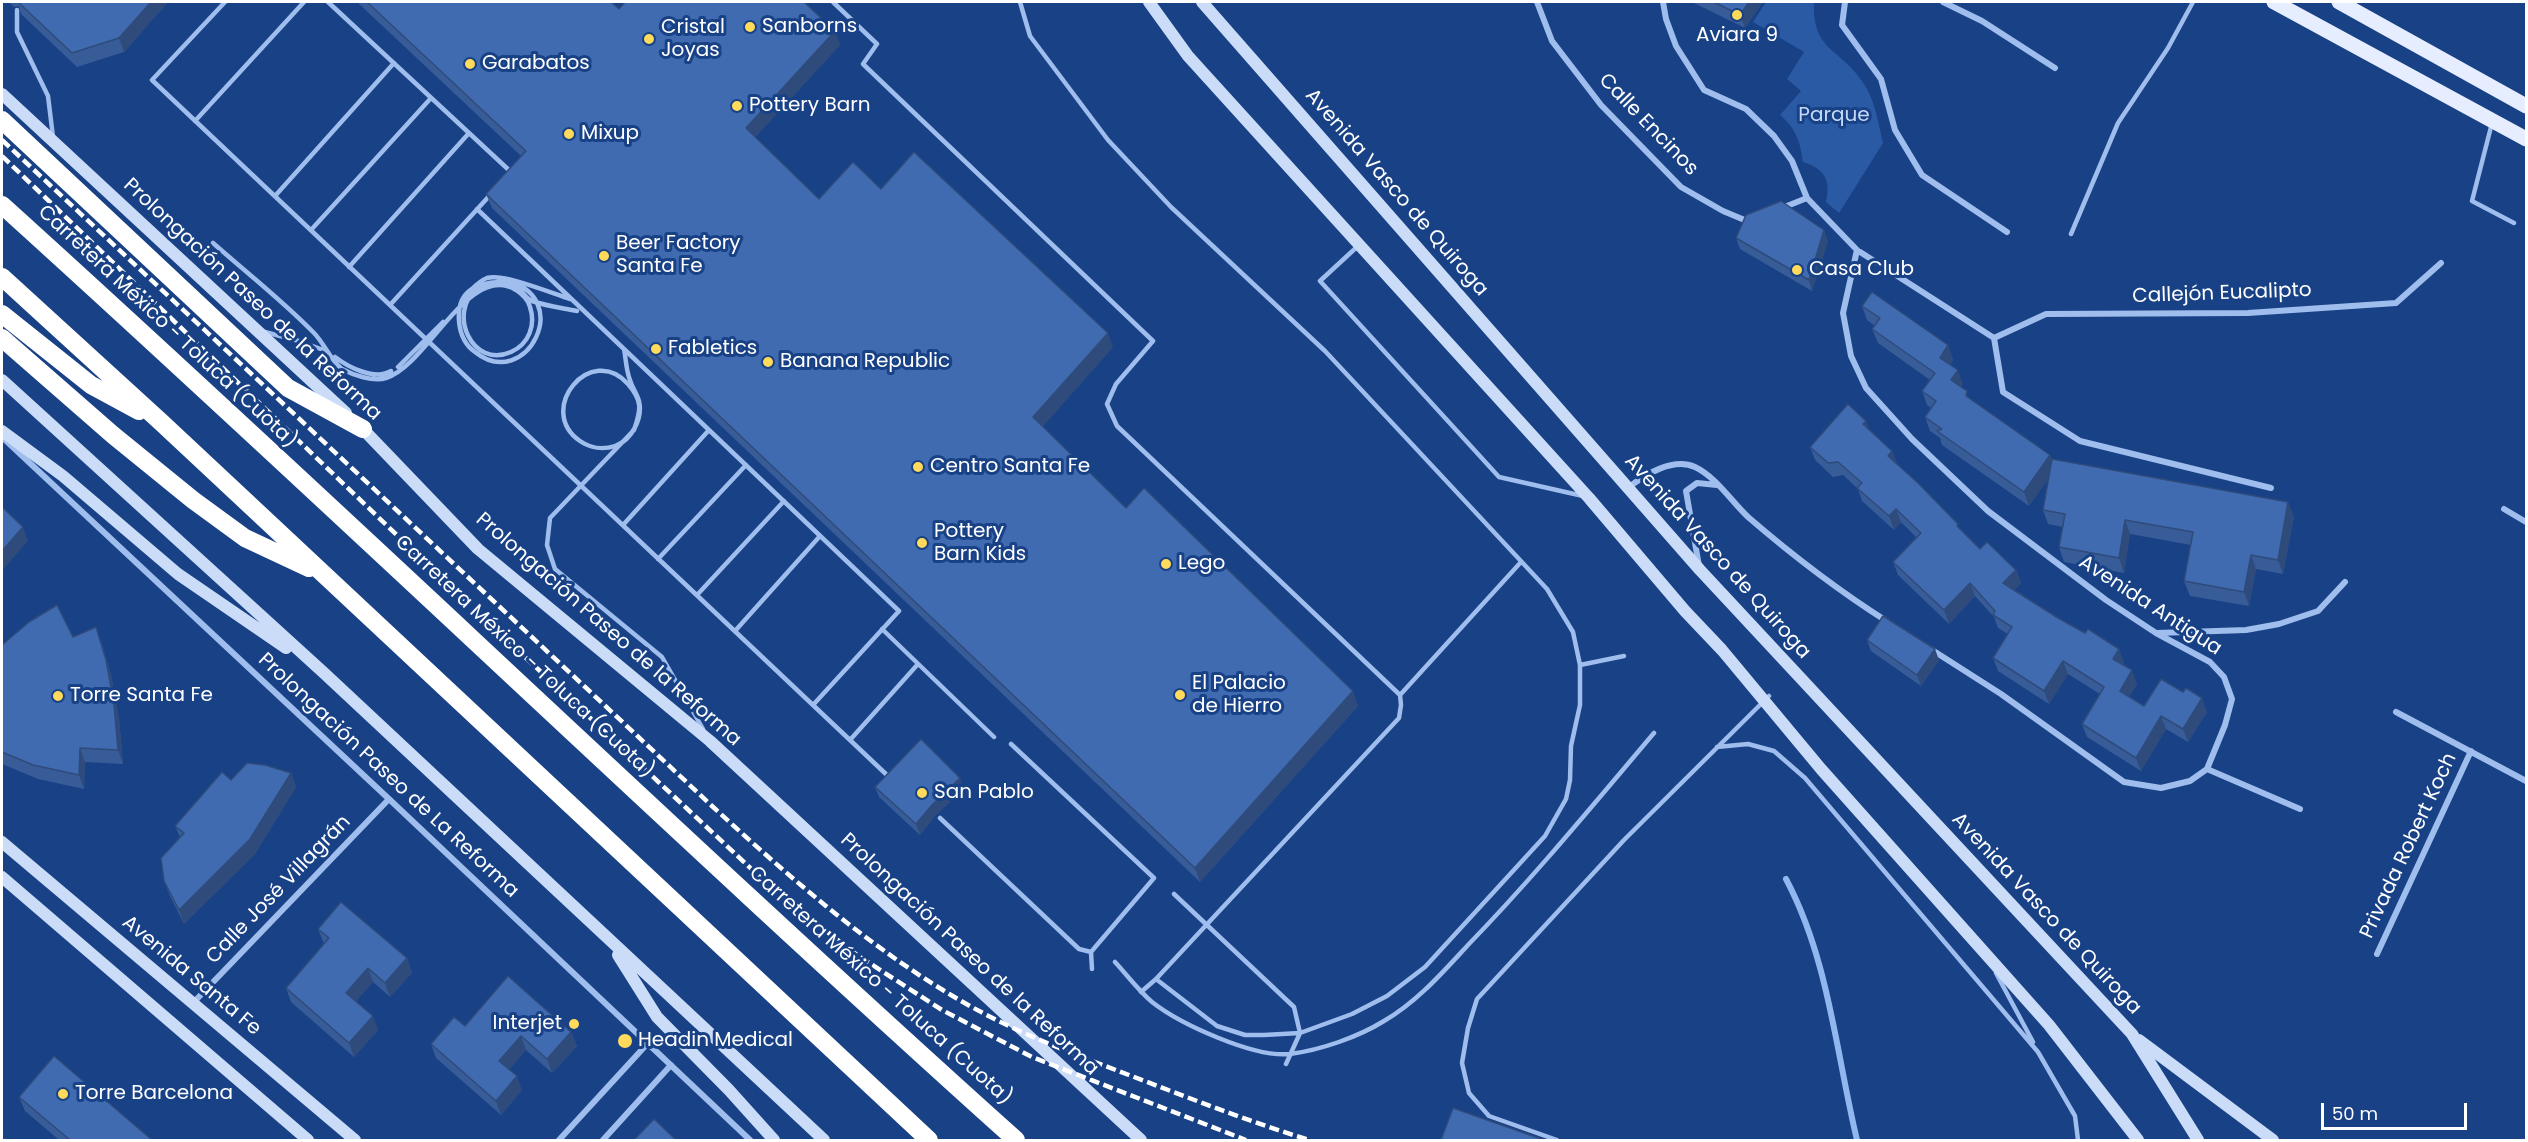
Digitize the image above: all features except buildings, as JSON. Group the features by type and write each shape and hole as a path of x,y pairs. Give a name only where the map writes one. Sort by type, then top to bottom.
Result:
{"highway":[{"path":"2,120 288,387 363,429"},
{"name":"Carretera México - Toluca (Cuota)","path":"2,205 478,644 805,951 1016,1140"},
{"path":"2,277 162,423 929,1140"},
{"path":"2,314 91,385 162,423"},
{"path":"2,338 113,435 245,538 325,576"}],"main road":[{"path":"1149,2 1188,56 1589,498 1685,611 1722,650 1821,769 2049,1025 2138,1140"},
{"name":"Avenida Vasco de Quiroga","path":"1202,2 1700,570 2132,1034 2198,1140"},
{"path":"2274,2 2526,139"},
{"path":"2339,2 2526,106"},
{"name":"Prolongación Paseo de la Reforma","path":"2,94 363,429 478,549 710,741 1136,1137"},
{"name":"Prolongación Paseo de la Reforma","path":"2,380 324,673 824,1140"},
{"path":"2,431 63,476 178,574 324,673"},
{"name":"Avenida Santa Fe","path":"2,842 355,1140"},
{"path":"2,877 308,1140"},
{"path":"2,887 23,895"},
{"path":"609,941 657,1017 729,1090 774,1140"},
{"path":"2132,1034 2272,1140"}],"street":[{"name":"Calle Encinos","path":"1537,2 1552,41 1601,105 1681,187 1723,211 1747,221 1756,218"},
{"path":"1663,2 1666,19 1676,46 1704,90 1746,109 1774,136 1792,161 1807,198 1857,250 1994,338 2003,392 2080,441 2271,488"},
{"path":"1845,2 1842,25 1881,79 1895,130 1922,175 2007,232"},
{"path":"1943,2 1982,21 2055,68"},
{"path":"1775,210 1807,198"},
{"name":"Avenida Antigua","path":"1857,250 1843,313 1851,356 1866,388 1912,439 1988,511 2106,600 2156,633 2211,662 2224,677 2232,699 2225,725 2207,769"},
{"name":"Callejón Eucalipto","path":"1994,338 2046,314 2248,313 2396,303 2441,263"},
{"name":"Prolongación Paseo de La Reforma","path":"2,437 750,1140"},
{"path":"1628,488 1646,474 1671,465 1694,466 1718,485 1747,516 1836,587 1893,625"},
{"path":"1700,570 1686,491 1697,483 1718,485"},
{"path":"2504,509 2526,522"},
{"path":"2156,633 2246,630 2279,624 2319,611 2345,582"},
{"path":"1923,644 2001,694 2124,782 2161,788 2190,782 2207,769 2300,809"},
{"path":"2396,712 2526,781"},
{"name":"Privada Robert Koch","path":"2377,954 2471,752"},
{"name":"Calle José Villagrán","path":"193,1004 389,799"},
{"path":"559,1140 648,1043"},
{"path":"603,1140 671,1065"}],"lane":[{"path":"225,2 152,80 888,776"},
{"path":"195,121 304,2"},
{"path":"328,2 511,172 504,180"},
{"path":"833,2 878,44 863,64 1153,341 1116,384 1107,404 1117,426 1400,695 1399,717 1207,925 1141,992"},
{"path":"1020,2 1030,36 1108,140 1171,207 1325,351 1547,589 1573,632 1580,665 1581,705 1571,746 1570,780 1566,799 1545,836 1425,967 1387,996 1352,1014 1300,1033 1245,1035 1217,1026 1156,979"},
{"path":"2071,234 2118,123 2168,48 2193,2"},
{"path":"17,10 17,32 48,96 54,143"},
{"path":"275,196 394,63"},
{"path":"311,230 431,98"},
{"path":"2493,120 2472,201 2514,223"},
{"path":"349,267 469,133"},
{"path":"390,305 497,187"},
{"path":"477,209 899,611 813,705"},
{"path":"213,243 316,334 341,368 357,375 386,378 405,366 470,297 486,286 509,286 522,294 529,303 533,323 531,332 522,345 510,353 489,354 478,349 470,340 461,320 459,307 466,293 486,278 507,277 572,300"},
{"path":"1359,245 1320,281 1499,477 1589,498"},
{"path":"257,330 321,347 340,361 364,373 387,374 401,365 476,286 499,279 517,283 533,296 541,316 538,336 526,353 516,358 498,361 479,355 470,348 460,330 464,308 478,288 498,281 517,287 530,301 577,310"},
{"path":"624,349 629,379 640,402 639,420 627,438 618,445 607,448 590,446 573,436 567,427 564,405 567,393 582,377 598,371 610,372 621,376 637,394 640,411 634,430 550,518 547,545 555,569 662,657 710,741"},
{"path":"623,525 709,430"},
{"path":"658,559 746,465"},
{"path":"697,595 784,501"},
{"path":"735,631 820,536"},
{"path":"1400,695 1521,562"},
{"path":"882,629 994,737"},
{"path":"1580,665 1624,656"},
{"path":"850,740 918,664"},
{"path":"1557,1140 1489,1116 1469,1094 1462,1063 1468,1028 1478,999 1624,840 1769,696"},
{"path":"1115,962 1153,1003 1185,1023 1238,1047 1288,1054 1359,1034 1412,1002 1509,904 1654,734"},
{"path":"1011,744 1154,878 1091,952 1092,969"},
{"path":"1717,747 1748,744 1773,750 1804,778 2038,1052"},
{"path":"940,818 1079,950 1091,952"},
{"path":"1174,894 1294,1007 1300,1033 1288,1054 1286,1064"},
{"path":"1986,955 2075,1116 2078,1140"}],"green space":[{"name":"Parque","path":"1766,2 1814,2 1815,18 1823,40 1854,70 1873,103 1883,143 1839,213 1826,202 1828,187 1825,176 1817,168 1803,162 1796,136 1790,125 1780,115 1801,91 1787,79 1804,52 1753,22"}],"waterway":[{"path":"1786,879 1801,910 1822,974 1857,1140"}],"railway":[{"path":"2,140 712,806 797,882 887,953 972,1007 1038,1039 1196,1101 1309,1140"},
{"path":"2,156 478,613 776,892 857,955 942,1010 1032,1057 1246,1140"}],"place":[{"name":"Aviara 9","path":"1737,15"},
{"name":"Sanborns","path":"750,27"},
{"name":"Cristal Joyas","path":"649,39"},
{"name":"Garabatos","path":"470,64"},
{"name":"Pottery Barn","path":"737,106"},
{"name":"Mixup","path":"569,134"},
{"name":"Beer Factory Santa Fe","path":"604,256"},
{"name":"Casa Club","path":"1797,270"},
{"name":"Fabletics","path":"656,349"},
{"name":"Banana Republic","path":"768,362"},
{"name":"Centro Santa Fe","path":"918,467"},
{"name":"Pottery Barn Kids","path":"922,543"},
{"name":"Lego","path":"1166,564"},
{"name":"El Palacio de Hierro","path":"1180,695"},
{"name":"Torre Santa Fe","path":"58,696"},
{"name":"San Pablo","path":"922,793"},
{"name":"Interjet","path":"574,1024"},
{"name":"Headin Medical","path":"625,1041"},
{"name":"Torre Barcelona","path":"63,1094"}]}
